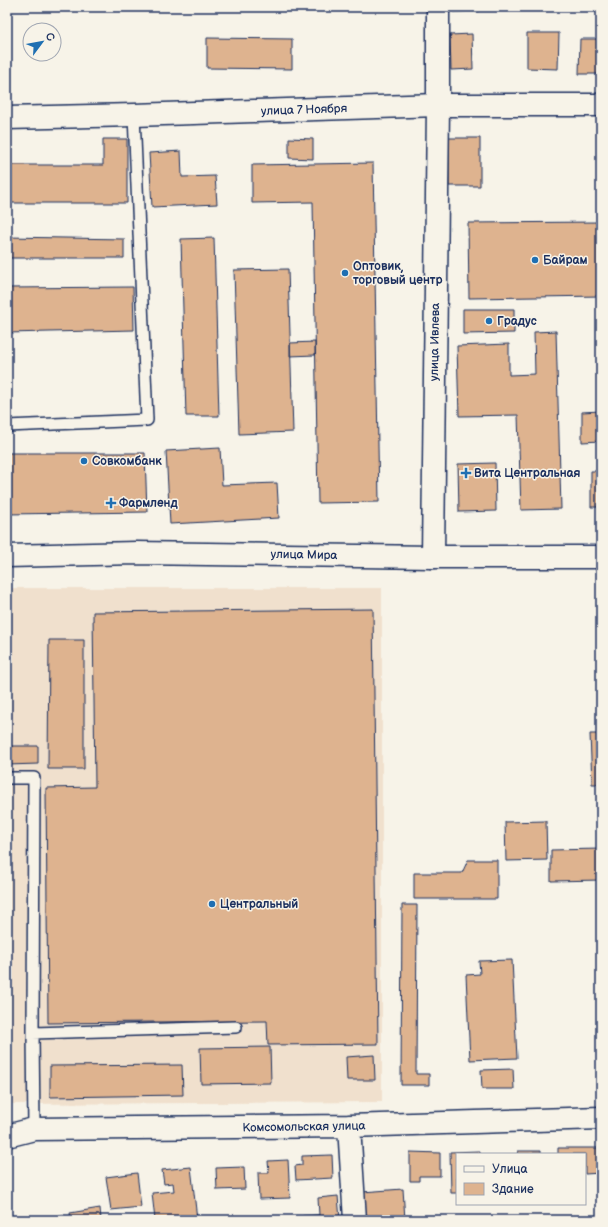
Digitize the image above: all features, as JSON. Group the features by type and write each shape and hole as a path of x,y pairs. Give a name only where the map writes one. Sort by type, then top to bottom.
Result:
{"street":[{"name":"улица Ивлева","path":"433,557 438,7"},
{"name":"улица 7 Ноября","path":"7,118 438,105 601,105"},
{"name":"улица Мира","path":"7,556 136,553 433,557 601,557"},
{"name":"Комсомольская улица","path":"7,1136 34,1129 349,1126 601,1118"},
{"path":"349,1126 355,1220"}],"lane":[{"path":"7,426 147,420 134,115"},
{"path":"7,778 34,778 34,1129"},
{"path":"33,1033 236,1027"}],"shaded area":[{"name":"Центральный","path":"7,588 382,588 382,1102 7,1104"}],"building":[{"path":"453,7 480,7 480,11 453,12"},
{"path":"527,33 559,33 558,69 527,68"},
{"path":"472,34 473,69 451,70 450,35"},
{"path":"207,38 292,39 292,69 207,68"},
{"path":"580,39 601,39 601,74 579,74"},
{"path":"289,138 313,139 313,159 289,158"},
{"path":"449,138 480,138 480,186 449,186"},
{"path":"103,139 127,139 127,203 7,203 7,165 103,165"},
{"path":"181,151 182,177 215,176 217,204 152,207 149,153"},
{"name":"Оптовик, торговый центр","path":"373,163 379,502 318,503 313,202 252,203 252,165"},
{"name":"Байрам","path":"601,222 601,296 469,298 468,223"},
{"path":"7,237 124,239 124,258 7,258"},
{"path":"214,238 219,416 186,416 181,239"},
{"path":"288,269 293,432 239,434 234,270"},
{"path":"133,287 134,330 7,333 7,288"},
{"path":"463,309 514,309 514,333 463,334"},
{"path":"556,331 561,509 521,510 518,415 459,416 457,346 509,344 509,375 535,374 534,332"},
{"path":"315,342 315,355 290,356 290,343"},
{"path":"601,411 601,441 582,442 582,412"},
{"path":"220,448 222,485 277,483 279,518 170,524 166,451"},
{"path":"7,453 145,453 147,512 7,514"},
{"path":"495,463 496,511 459,512 458,464"},
{"path":"591,471 601,471 601,507 591,507"},
{"name":"Центральный","path":"373,609 378,1044 268,1045 267,1021 48,1023 46,788 95,787 93,612"},
{"path":"7,636 10,636 11,689 7,689"},
{"path":"49,640 84,640 84,769 48,769"},
{"path":"590,734 601,734 601,784 592,784"},
{"path":"7,746 38,746 38,764 7,765"},
{"path":"546,821 547,860 506,861 505,822"},
{"path":"601,849 601,880 551,881 551,850"},
{"path":"468,860 497,860 497,899 414,899 414,873 462,873"},
{"path":"402,905 417,905 416,1074 429,1074 429,1085 401,1085"},
{"path":"512,960 517,1058 470,1060 466,975 480,974 479,961"},
{"path":"270,1047 271,1083 201,1084 200,1048"},
{"path":"374,1055 375,1080 347,1080 346,1057"},
{"path":"182,1065 183,1095 50,1097 50,1066"},
{"path":"513,1069 514,1089 482,1089 481,1070"},
{"path":"558,1148 601,1148 601,1173 586,1174 586,1153 558,1153"},
{"path":"480,1151 480,1153 456,1153 456,1193 451,1193 450,1152"},
{"path":"518,1151 541,1151 541,1153 517,1153"},
{"path":"410,1152 440,1153 440,1176 419,1176 419,1181 410,1181"},
{"path":"332,1155 333,1178 296,1180 295,1166 302,1165 302,1156"},
{"path":"288,1160 290,1198 259,1199 258,1173 269,1173 268,1161"},
{"path":"191,1167 197,1219 155,1220 152,1193 174,1191 173,1183 164,1184 162,1170"},
{"path":"244,1167 245,1189 217,1190 216,1168"},
{"path":"137,1173 141,1207 111,1210 106,1177"},
{"path":"403,1189 405,1220 365,1220 362,1192"},
{"path":"338,1196 340,1220 303,1220 303,1216 319,1215 318,1198"},
{"path":"100,1208 101,1220 71,1220 70,1213"},
{"path":"63,1215 63,1220 34,1220 34,1218"}],"place":[{"name":"Байрам","path":"535,260"},
{"name":"Оптовик, торговый центр","path":"345,273"},
{"name":"Градус","path":"489,321"},
{"name":"Совкомбанк","path":"84,461"},
{"name":"Вита Центральная","path":"466,473"},
{"name":"Фармленд","path":"111,503"},
{"name":"Центральный","path":"212,904"}]}
